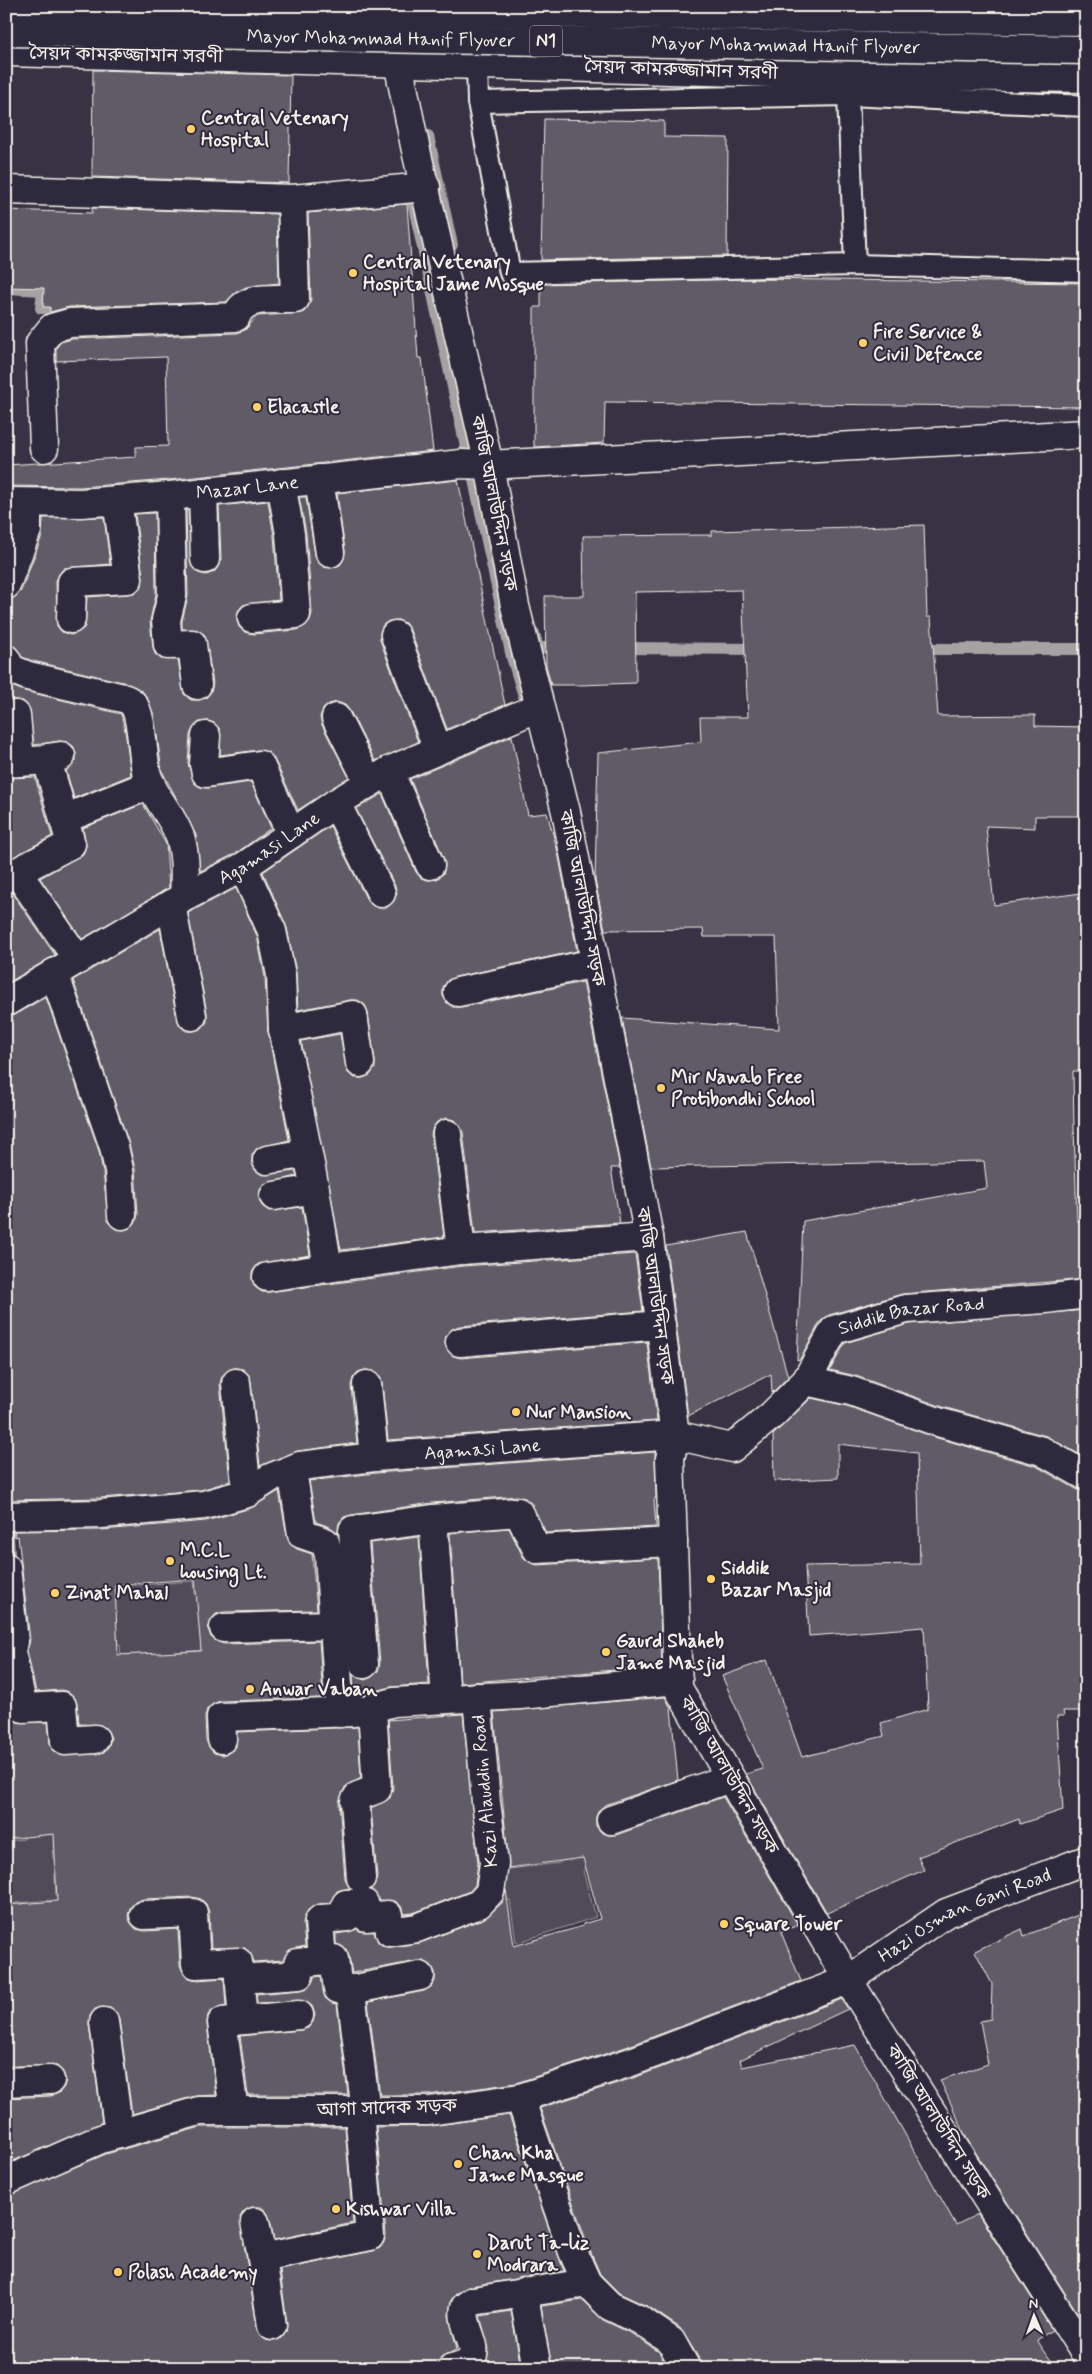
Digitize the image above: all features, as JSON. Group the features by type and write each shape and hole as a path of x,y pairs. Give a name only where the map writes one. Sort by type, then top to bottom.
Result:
{"main road":[{"name":"N1","path":"10,6 1086,21"},
{"path":"389,6 398,62"},
{"name":"Mayor Mohammad Hanif Flyover","path":"6,32 1086,50"},
{"name":"সৈয়দ কামরুজ্জামান সরণী","path":"6,52 477,64 850,85 1086,78"},
{"name":"কাজি আলাউদ্দিন সড়ক","path":"398,62 415,146 489,465 511,587 566,812 649,1237 675,1435 670,1459 678,1688 848,1980 1086,2355"},
{"path":"6,190 292,199 426,187"},
{"path":"44,448 40,343 52,328 70,323 236,317 238,310 250,301 295,299 292,199"},
{"name":"Mazar Lane","path":"16,502 81,503 170,496 461,464 489,465 1086,434"},
{"path":"319,479 330,553"},
{"path":"252,618 296,614 290,534 281,483"},
{"path":"203,492 205,559"},
{"path":"170,496 172,596 166,620 168,644 192,644 196,685"},
{"path":"71,619 72,582 128,579 117,500"},
{"path":"6,585 27,530 16,502"},
{"path":"395,635 438,750"},
{"path":"6,659 12,669 28,676 123,698 133,704 137,714 150,784 180,839 185,868 177,901 192,1016"},
{"name":"Agamasi Lane","path":"6,1002 177,901 243,867 336,802 379,777 539,707"},
{"path":"6,715 16,714 35,760 64,819 72,844 12,871 78,960"},
{"path":"336,718 379,777 430,865"},
{"path":"206,736 204,764 206,773 260,765 291,834"},
{"path":"64,819 150,784"},
{"path":"336,802 381,893"},
{"path":"243,867 272,932 281,974 283,1030 315,1190 328,1268"},
{"path":"458,992 595,963"},
{"path":"54,974 114,1147 119,1170 122,1215"},
{"path":"283,1030 353,1015 360,1063"},
{"path":"447,1134 461,1250"},
{"path":"267,1160 307,1153"},
{"path":"274,1196 315,1190"},
{"path":"267,1276 461,1250 649,1237"},
{"name":"Siddik Bazar Road","path":"675,1435 732,1448 772,1415 806,1381 834,1330 906,1309 1086,1294"},
{"path":"460,1342 661,1325"},
{"path":"806,1381 851,1391 938,1422 1042,1451 1086,1476"},
{"path":"236,1383 247,1493"},
{"path":"367,1385 374,1457"},
{"name":"Agamasi Lane","path":"6,1516 101,1514 204,1505 247,1493 270,1478 300,1466 374,1457 675,1435"},
{"path":"292,1470 302,1534 325,1542 329,1555 340,1713"},
{"path":"364,1664 353,1530 433,1519 518,1512 537,1549 673,1542"},
{"name":"Kazi Alauddin Road","path":"433,1519 446,1699"},
{"path":"6,1567 14,1642 9,1642 23,1708 62,1706 65,1741 95,1739"},
{"path":"224,1628 335,1625"},
{"name":"Kazi Alauddin Road","path":"360,1878 355,1801 358,1796 377,1789 372,1708 394,1702 678,1680"},
{"path":"222,1739 220,1717 354,1712 360,1704 370,1700 374,1695 417,1693"},
{"name":"Kazi Alauddin Road","path":"322,1960 319,1921 321,1919 347,1918 346,1904 364,1903 366,1917 388,1915 390,1932 417,1928 479,1904 490,1892 494,1863 486,1802 477,1697"},
{"path":"611,1820 730,1778"},
{"name":"Hazi Osman Gani Road","path":"848,1980 946,1913 1086,1860"},
{"path":"144,1915 193,1912 196,1964 238,1962 243,2020"},
{"path":"239,1979 299,1975 298,1963 334,1959 336,1988 347,1990 420,1976"},
{"name":"আগা সাদেক সড়ক","path":"6,2181 101,2140 199,2111 429,2111 520,2098 631,2062 848,1980"},
{"path":"262,2258 370,2236 362,2111 350,1992 347,1990"},
{"path":"234,2111 222,2022 299,2015"},
{"path":"104,2022 119,2134"},
{"path":"6,2082 50,2080"},
{"path":"520,2098 573,2252 587,2283 610,2306 640,2320 671,2341 686,2368"},
{"path":"255,2222 272,2326"},
{"path":"452,2368 465,2365 472,2358 474,2348 463,2314 465,2307 473,2301 587,2283"},
{"path":"523,2292 537,2368"}],"lane":[{"path":"477,64 478,102 510,272 855,265 1086,271"},
{"path":"478,102 850,85 1086,106"},
{"path":"850,85 855,265"}],"shaded area":[{"path":"120,1543 124,1586 194,1581 195,1594 219,1592 219,1629 207,1629 207,1650 175,1652 179,1718 127,1739 97,1740 96,1707 122,1681 120,1644 97,1645"},
{"path":"659,1768 664,1800 611,1817 606,1841 600,1854 583,1871 596,1917 516,1943 510,1900 487,1902 501,1870 560,1863 572,1806"},
{"path":"22,1812 52,1821 56,1896 82,1896 54,1955 51,1900 6,1904 6,1845 7,1841 24,1839"}],"building":[{"name":"Central Vetenary Hospital","path":"93,70 291,75 289,183 92,177"},
{"path":"544,119 664,121 664,137 728,138 727,256 541,260"},
{"path":"407,204 418,358 422,358 433,451 169,480 80,487 6,486 6,465 136,457 136,447 168,446 166,357 56,361 56,348 61,342 72,339 237,333 245,330 257,316 303,313 311,299 308,213"},
{"path":"92,208 277,214 279,283 246,287 235,293 226,302 69,307 50,312 50,307 43,307 44,288 6,287 6,210 92,213"},
{"name":"Fire Service & Civil Defence","path":"747,279 1086,283 1086,407 605,402 604,443 534,447 534,307 541,307 541,284"},
{"path":"458,480 505,705 447,729 410,630 405,623 398,620 389,621 383,625 380,632 380,640 418,742 375,761 350,711 345,705 337,702 329,704 323,709 320,717 322,725 349,777 298,810 274,759 268,752 258,750 220,755 220,729 214,723 208,721 199,722 193,728 190,735 188,763 194,783 200,787 208,788 251,782 271,828 235,854 200,871 196,835 162,771 154,715 144,693 127,683 33,661 22,657 14,646 6,643 6,600 15,597 21,591 42,536 43,518 104,517 110,564 64,568 56,581 57,626 62,632 71,635 85,627 87,597 129,594 137,592 142,586 143,577 135,514 155,513 156,594 150,621 153,647 155,654 161,659 178,660 184,694 191,700 206,698 211,692 213,683 205,635 198,630 182,629 188,596 186,510 188,510 192,567 198,573 206,575 214,572 221,559 219,506 268,501 274,536 279,600 243,605 238,611 237,620 239,627 245,632 253,634 297,630 305,626 310,620 312,613 306,533 299,497 306,497 315,555 318,562 324,567 332,568 340,565 344,559 345,551 337,493"},
{"path":"6,518 11,518 11,527 6,541"},
{"path":"924,525 927,617 931,617 938,716 1035,715 1035,726 1086,727 1086,816 1035,816 1035,828 986,826 994,905 1081,893 1086,1039 1081,1039 1082,1071 1073,1071 1077,1221 1086,1220 1086,1279 902,1294 829,1315 820,1322 800,1359 797,1360 803,1221 987,1188 984,1161 651,1167 622,1018 779,1029 776,937 704,937 703,929 605,930 595,880 598,753 701,742 700,717 748,717 742,590 635,592 636,683 581,685 551,685 546,665 545,596 584,596 583,536 712,535 712,531"},
{"path":"6,684 24,691 121,714 131,775 74,798 66,770 76,761 74,747 67,742 59,741 34,745 29,707 23,701 6,699"},
{"path":"512,736 528,815 547,813 558,852 577,951 455,977 448,980 443,987 443,996 447,1003 453,1007 461,1007 583,982 620,1168 611,1168 620,1223 475,1233 463,1132 459,1124 454,1120 446,1118 437,1122 433,1127 431,1135 444,1237 341,1250 301,1041 340,1034 347,1072 355,1078 363,1078 370,1075 375,1068 368,1013 365,1005 358,1000 298,1010 296,972 287,928 263,872 330,826 367,900 373,906 380,908 388,907 394,901 397,893 395,886 356,809 382,794 416,872 421,878 428,880 437,879 443,874 445,867 444,859 410,779"},
{"path":"35,777 52,836 6,861 6,778"},
{"path":"143,804 166,844 169,888 82,939 40,878 83,854 86,846 83,828"},
{"path":"6,884 55,955 6,984"},
{"path":"236,888 257,936 265,977 268,1032 289,1140 257,1148 252,1155 252,1163 255,1170 262,1175 295,1171 297,1176 264,1184 260,1190 259,1199 262,1206 269,1211 302,1207 310,1255 258,1264 252,1272 252,1280 255,1287 262,1292 269,1292 463,1266 635,1254 643,1311 459,1326 452,1329 446,1335 445,1344 453,1356 461,1358 647,1342 657,1421 388,1440 380,1376 374,1371 365,1370 358,1372 353,1378 351,1386 357,1443 298,1451 260,1466 251,1381 243,1369 234,1368 222,1376 220,1384 230,1481 201,1490 100,1498 8,1500 6,1468 6,1018 46,997 99,1151 109,1223 116,1229 124,1230 130,1228 136,1222 138,1214 135,1169 129,1144 73,980 160,929 177,1019 180,1026 186,1031 202,1028 207,1022 207,1013 188,913"},
{"path":"747,1232 788,1377 772,1393 771,1374 688,1416 666,1246"},
{"path":"1086,1310 1086,1458 1046,1436 943,1407 856,1376 830,1370 845,1343 909,1324"},
{"path":"811,1398 847,1406 934,1437 1036,1466 1078,1490 1086,1492 1086,1711 1063,1711 1064,1716 1057,1716 1063,1810 1020,1824 1019,1819 918,1857 924,1870 827,1913 746,1774 763,1769 722,1676 767,1660 802,1757 884,1736 881,1723 928,1709 924,1627 809,1636 805,1566 920,1564 917,1453 838,1444 838,1478 774,1481 773,1435"},
{"path":"655,1452 656,1498 654,1499 656,1527 546,1533 532,1504 525,1498 517,1496 432,1503 351,1515 344,1517 339,1523 338,1533 330,1527 316,1522 309,1481 376,1473"},
{"path":"279,1491 290,1544 297,1549 312,1554 317,1610 224,1612 216,1614 211,1620 208,1629 211,1637 224,1644 319,1641 323,1698 220,1701 207,1709 205,1717 206,1740 214,1753 223,1755 236,1747 237,1732 358,1727 361,1778 345,1787 339,1802 345,1879 350,1888 337,1891 331,1903 319,1904 308,1910 303,1922 305,1946 289,1950 283,1960 254,1962 251,1954 245,1948 211,1948 209,1912 206,1904 201,1899 192,1897 143,1899 135,1902 130,1908 128,1916 136,1929 145,1931 178,1929 180,1965 188,1978 197,1980 224,1978 226,2006 212,2010 208,2015 207,2024 216,2095 195,2096 132,2114 119,2019 117,2013 110,2008 101,2007 95,2009 90,2016 89,2024 102,2123 6,2164 6,2098 51,2096 59,2093 64,2087 66,2080 63,2072 57,2066 6,2066 6,1905 57,1901 54,1834 6,1839 6,1704 11,1717 17,1722 48,1722 52,1750 59,1755 97,1754 104,1752 111,1738 108,1731 101,1725 79,1724 77,1704 75,1698 69,1692 61,1690 36,1692 27,1650 30,1640 18,1536 15,1537 14,1531 102,1530 206,1521 251,1508","holes":["195,1579 201,1651 118,1655 115,1585"]},
{"path":"509,1528 523,1557 537,1565 658,1558 662,1666 460,1683 450,1533"},
{"path":"419,1537 429,1684 390,1687 363,1695 354,1694 353,1675 365,1680 372,1677 378,1671 380,1663 370,1543"},
{"path":"665,1697 671,1708 678,1780 605,1805 599,1810 596,1817 596,1826 601,1832 608,1835 616,1835 723,1797 798,1925 781,1932 801,1981 626,2047 516,2083 428,2095 380,2095 368,2002 424,1991 431,1987 435,1981 435,1972 431,1965 424,1961 417,1961 352,1973 346,1949 336,1944 336,1934 357,1929 374,1932 378,1942 385,1947 420,1943 485,1918 502,1903 506,1890 514,1946 583,1926 583,1924 600,1919 583,1858 509,1868 494,1712"},
{"path":"463,1714 478,1863 475,1885 470,1891 413,1913 404,1914 401,1906 395,1901 379,1900 371,1889 377,1877 371,1808 390,1798 393,1788 388,1720"},
{"path":"1086,1912 1086,2306 1077,2312 967,2139 940,2080 988,2064 980,2021 991,2019 992,1984 975,1951 1022,1929 1024,1936"},
{"path":"321,1976 325,1998 337,2004 348,2095 248,2095 240,2036 308,2028 313,2022 315,2014 312,2006 305,2001 257,2003 256,1994 301,1990 308,1988 314,1977"},
{"path":"842,1999 848,2009 740,2060 742,2067 855,2045 956,2225 978,2214 1052,2330 1037,2340 1056,2368 702,2368 700,2360 680,2328 649,2307 619,2293 600,2274 588,2246 540,2108 636,2077"},
{"path":"509,2115 564,2271 471,2286 456,2294 451,2300 449,2316 457,2349 441,2357 437,2368 6,2368 6,2196 106,2154 201,2127 345,2127 353,2223 274,2240 270,2219 266,2211 261,2207 252,2207 244,2211 240,2217 257,2328 260,2335 266,2340 275,2341 282,2338 286,2332 287,2324 280,2270 373,2251 380,2248 384,2242 386,2235 376,2127 431,2126"},
{"path":"582,2300 603,2320 632,2334 659,2352 668,2368 552,2368 541,2306"},
{"path":"511,2311 521,2368 483,2368 489,2349 480,2316"}],"waterway":[{"path":"428,136 452,245"},
{"path":"412,197 469,461"},
{"path":"272,245 277,245 278,215"},
{"path":"6,288 43,290 41,308 90,310"},
{"path":"467,466 471,466 512,657 524,696"},
{"path":"534,634 538,648 563,648"},
{"path":"618,648 761,649"},
{"path":"918,649 1086,649"},
{"path":"7,1519 10,1570"}],"place":[{"name":"Central Vetenary Hospital","path":"191,129"},
{"name":"Central Vetenary Hospital Jame Mosque","path":"353,273"},
{"name":"Fire Service & Civil Defence","path":"863,343"},
{"name":"Elacastle","path":"257,407"},
{"name":"Mir Nawab Free Protibondhi School","path":"661,1088"},
{"name":"Nur Mansion","path":"516,1412"},
{"name":"M.C.L housing Lt.","path":"170,1561"},
{"name":"Siddik Bazar Masjid","path":"711,1579"},
{"name":"Zinat Mahal","path":"55,1593"},
{"name":"Gaurd Shaheb Jame Masjid","path":"606,1652"},
{"name":"Anwar Vaban","path":"250,1689"},
{"name":"Square Tower","path":"724,1924"},
{"name":"Chan Kha Jame Masque","path":"458,2164"},
{"name":"Kishwar Villa","path":"336,2209"},
{"name":"Darut Ta-liz Modrara","path":"477,2254"},
{"name":"Polash Academy","path":"118,2272"}]}
